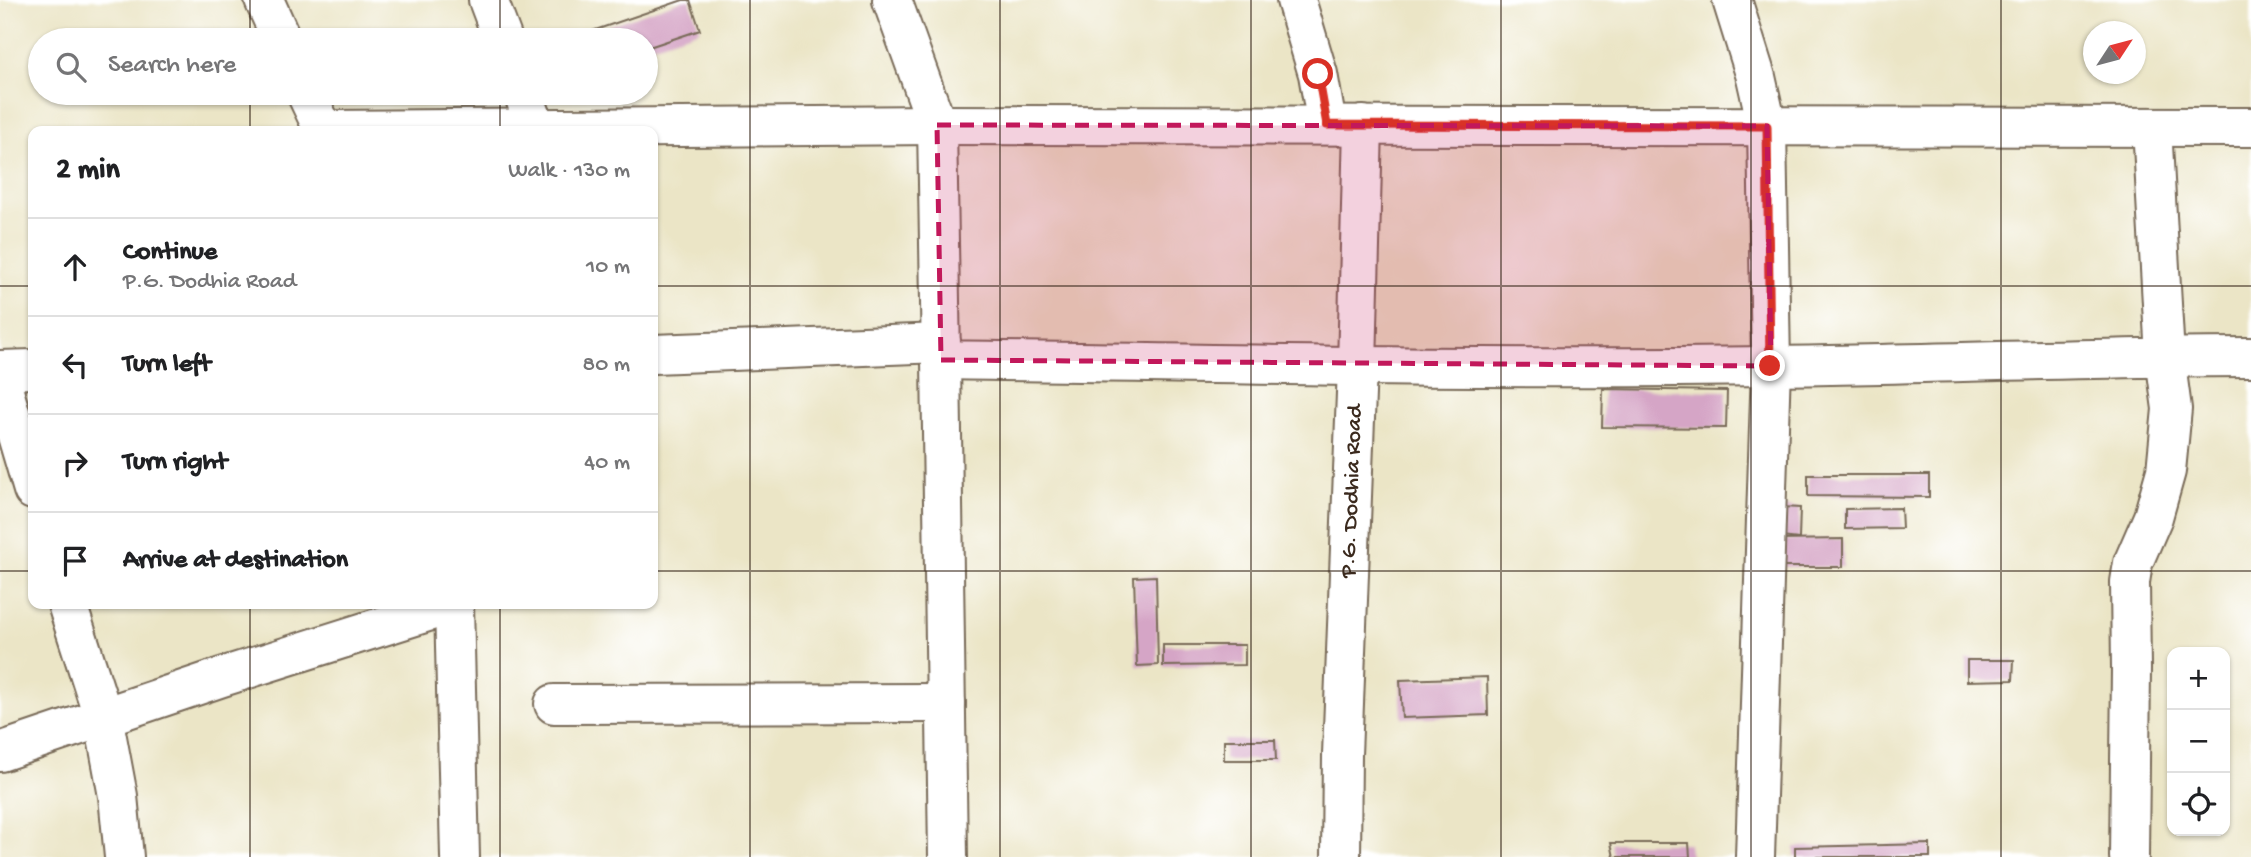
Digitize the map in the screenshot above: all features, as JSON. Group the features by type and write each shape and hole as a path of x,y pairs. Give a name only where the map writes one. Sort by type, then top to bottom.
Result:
{"street":[{"path":"264,0 277,28"},
{"path":"488,0 498,28"},
{"path":"892,0 937,125 948,857"},
{"name":"P.G. Dodhia Road","path":"1296,0 1318,74 1345,125 1357,367 1342,755 1341,857"},
{"path":"1732,0 1756,77 1767,126 1770,366 1755,857"},
{"path":"312,105 321,126"},
{"path":"527,105 535,126"},
{"path":"658,127 2251,127"},
{"path":"2129,857 2132,669 2130,582 2133,563 2152,517 2166,471 2172,409 2165,357 2152,127"},
{"path":"658,354 941,352 1357,367 1770,366 2251,357"},
{"path":"0,370 28,369"},
{"path":"0,378 28,473"},
{"path":"69,609 103,716 118,796 124,857"},
{"path":"0,752 103,716 437,609"},
{"path":"453,609 460,857"},
{"path":"554,704 946,702"}],"highlighted area":[{"path":"937,125 1767,126 1771,366 941,360"}],"building":[{"path":"683,0 690,0 700,30 658,44 658,28 601,28"},
{"path":"1603,389 1727,391 1726,428 1602,427"},
{"path":"1808,475 1929,475 1929,497 1808,496"},
{"path":"1782,507 1800,508 1799,539 1781,537"},
{"path":"1901,508 1902,528 1845,529 1845,509"},
{"path":"1843,539 1843,567 1778,567 1778,540"},
{"path":"1156,576 1158,665 1137,666 1134,577"},
{"path":"1163,645 1245,645 1245,665 1163,666"},
{"path":"1967,660 2014,660 2013,680 1967,681"},
{"path":"1487,677 1488,715 1402,718 1400,680"},
{"path":"1224,740 1275,740 1276,760 1224,760"},
{"path":"1611,843 1689,843 1690,857 1614,857"},
{"path":"1930,844 1930,857 1795,857 1795,847"}],"route":[{"path":"1318,74 1327,125 1767,126 1770,366"}]}
